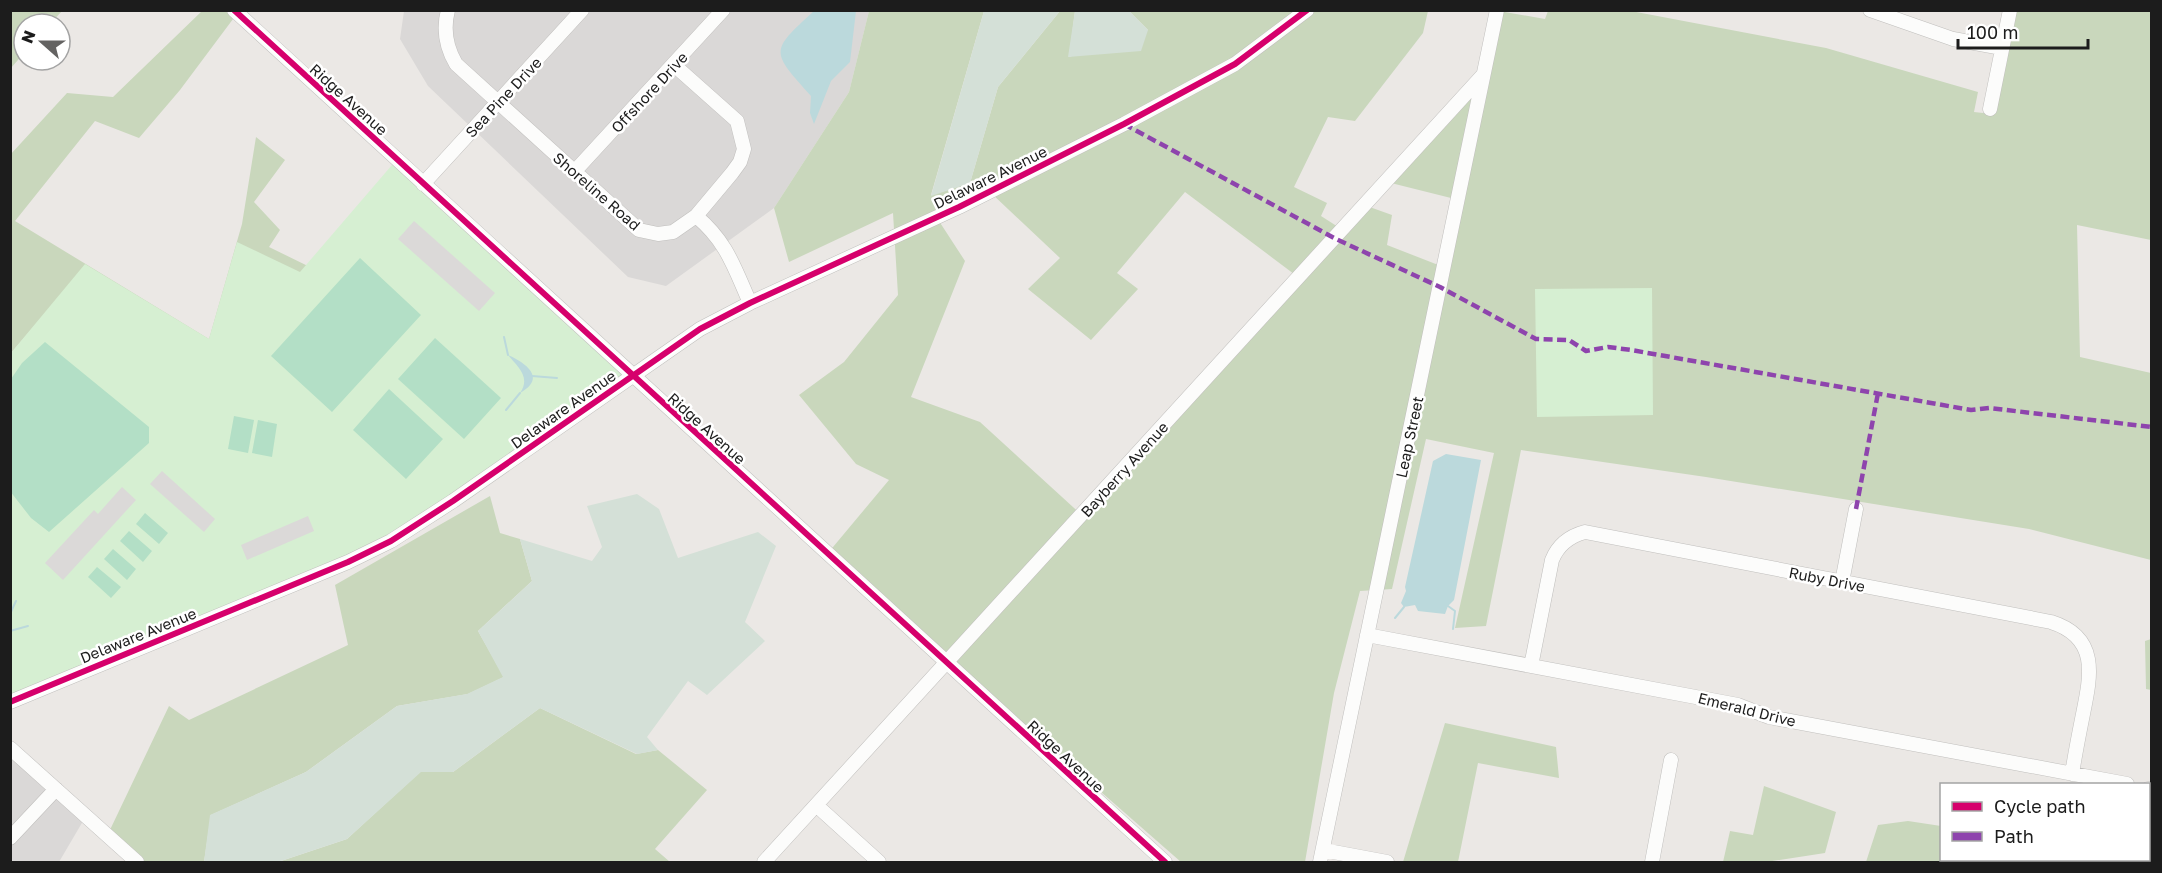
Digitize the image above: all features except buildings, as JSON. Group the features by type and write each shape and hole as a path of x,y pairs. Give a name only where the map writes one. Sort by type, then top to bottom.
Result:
{"street":[{"name":"Ridge Avenue","path":"234,10 1165,862"},
{"name":"Shoreline Road","path":"448,10 446,36 456,64 639,230 648,233 674,232 696,216 740,162 744,149 737,121 674,64"},
{"name":"Sea Pine Drive","path":"423,184 582,10"},
{"name":"Offshore Drive","path":"574,172 723,10"},
{"name":"Delaware Avenue","path":"10,702 348,562 383,544 453,501 699,329 750,303 959,207 1144,114 1235,64 1307,10"},
{"name":"Leap Street","path":"1321,856 1497,10"},
{"path":"1870,10 1953,39 2002,48"},
{"path":"1990,109 2010,10"},
{"name":"Bayberry Avenue","path":"764,862 1484,75"},
{"path":"696,216 724,244 750,303"},
{"path":"1842,582 1856,508"},
{"name":"Ruby Drive","path":"1531,666 1552,560 1558,547 1581,533 1596,533 2051,622 2070,631 2085,648 2090,669 2072,774"},
{"name":"Emerald Drive","path":"1367,635 1742,706 1769,717 2122,783"},
{"path":"10,748 137,862"},
{"path":"1652,862 1671,760"},
{"path":"10,838 56,789"},
{"path":"816,806 879,862"},
{"path":"1321,856 1387,862"}],"shaded area":[{"path":"404,11 869,11 849,92 774,208 666,286 628,277 428,86 400,39"},
{"path":"984,11 1060,11 998,87 970,183 931,196"},
{"path":"1075,11 1129,11 1148,30 1141,51 1068,57"},
{"path":"414,221 495,293 479,311 398,239"},
{"path":"162,471 215,519 204,532 150,484"},
{"path":"122,487 136,500 63,580 45,563 94,510 98,514"},
{"path":"637,494 659,509 678,558 758,532 776,546 745,622 765,641 707,695 688,681 647,737 658,750 637,754 540,708 453,772 421,772 347,839 278,862 204,862 210,815 306,772 397,706 467,694 503,677 478,631 532,581 520,539 592,561 602,547 587,506"},
{"path":"308,516 314,531 247,560 241,545"},
{"path":"10,748 86,816 59,862 11,862"}],"green space":[{"path":"11,10 62,11 12,12 11,68"},
{"path":"202,11 239,11 180,90 139,138 95,121 15,221 209,339 242,224 256,137 285,160 254,202 280,230 269,247 314,269 241,361 48,310 11,353 10,155 67,93 113,97"},
{"path":"869,11 984,11 931,195 970,183 998,87 1060,11 1075,11 1069,57 1148,30 1129,11 1428,11 1423,33 1355,121 1328,117 1294,187 1327,203 1321,216 1346,232 1364,205 1392,215 1387,245 1446,268 1459,200 1387,182 1486,71 1499,11 1545,19 1548,11 1631,11 1826,48 1978,92 1974,112 1992,114 2012,11 2151,11 2151,240 2077,225 2080,357 2151,373 2151,560 2029,529 1521,450 1486,626 1455,628 1494,453 1426,439 1392,589 1360,591 1334,693 1305,862 1181,862 828,553 889,480 856,464 799,395 844,362 898,295 893,213 789,262 774,208 849,92","holes":["990,192 1060,258 1028,289 1091,340 1138,289 1117,273 1185,192 1302,280 1085,518 980,422 911,397 965,261 937,218"]},
{"path":"398,158 632,376 404,533 11,702 11,353 85,264 209,339 237,242 300,272"},
{"path":"360,258 421,315 332,412 271,356"},
{"path":"1652,288 1653,415 1537,417 1535,289"},
{"path":"435,338 501,398 464,439 398,379"},
{"path":"45,342 149,427 149,443 49,532 31,518 10,491 11,379 22,363"},
{"path":"389,389 443,439 406,479 353,430"},
{"path":"234,416 254,420 248,453 228,449"},
{"path":"258,420 277,424 272,457 252,453"},
{"path":"490,496 500,533 520,539 532,581 478,631 504,677 468,694 397,706 306,772 211,815 204,862 133,862 109,832 169,706 189,720 348,645 335,585"},
{"path":"145,513 168,533 159,544 136,524"},
{"path":"129,531 152,551 143,562 120,541"},
{"path":"113,549 136,569 127,580 104,559"},
{"path":"97,567 121,587 111,598 88,577"},
{"path":"2152,639 2151,690 2146,689 2145,641"},
{"path":"540,708 636,754 658,750 707,790 655,849 670,862 278,862 347,839 421,771 453,772"},
{"path":"1445,723 1556,747 1559,778 1478,763 1458,862 1403,862"},
{"path":"1764,786 1836,812 1825,853 1766,862 1723,862 1730,831 1753,835"},
{"path":"1908,821 1940,826 1940,861 2012,861 1866,862 1878,825"},
{"path":"2148,861 2152,862 2053,862"}],"water":[{"path":"814,11 856,11 850,62 831,81 814,124 810,113 811,96 788,70 781,52 789,35"},
{"path":"508,355 527,367 533,376 532,382 520,393 524,377"},
{"path":"1446,454 1481,460 1454,600 1448,606 1445,614 1418,611 1415,605 1404,607 1401,603 1406,591 1433,461"}],"waterway":[{"path":"504,337 508,355"},
{"path":"532,376 557,378"},
{"path":"506,410 520,393"},
{"path":"10,614 16,601"},
{"path":"1448,606 1455,611 1453,629"},
{"path":"1395,618 1404,607"},
{"path":"10,631 28,626"}],"marked path":[{"path":"1124,124 1336,239 1440,287 1536,339 1569,340 1586,351 1608,347 1631,350 1971,410 1989,408 2152,427"},
{"path":"1856,509 1878,393"}],"cycle path":[{"path":"234,10 1165,862"},
{"path":"10,702 348,562 391,541 453,501 700,329 750,303 959,207 1124,124 1235,64 1307,10"}]}
